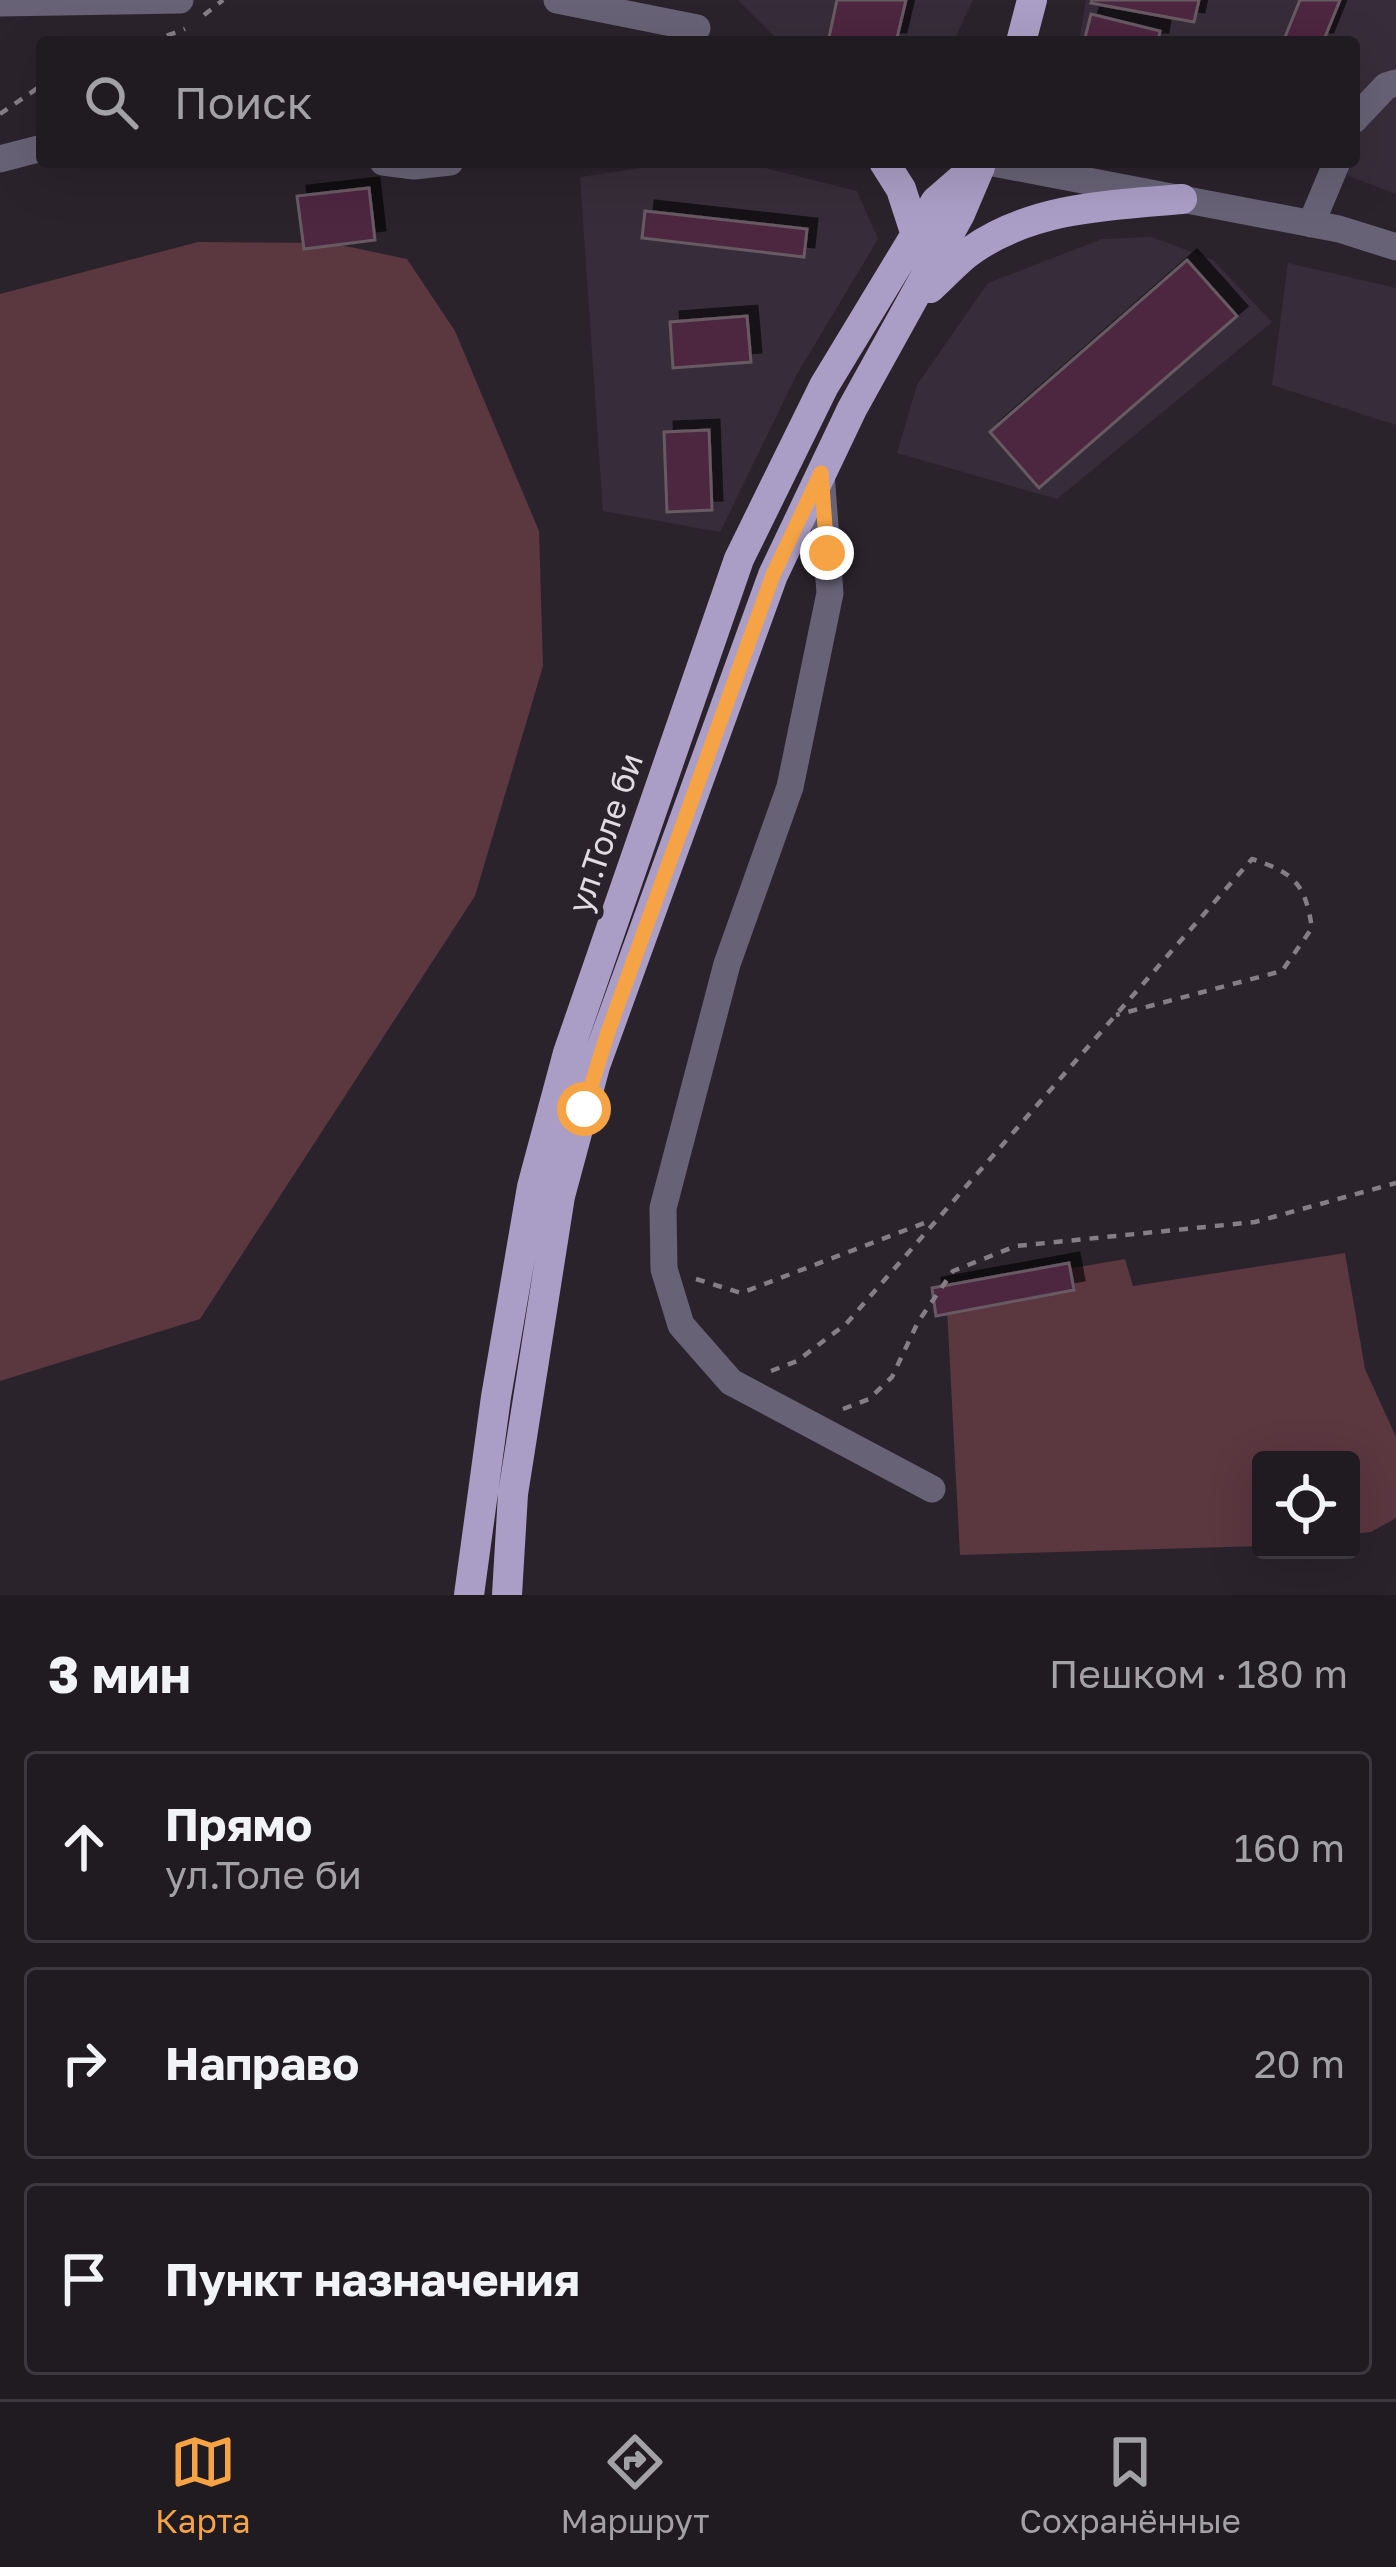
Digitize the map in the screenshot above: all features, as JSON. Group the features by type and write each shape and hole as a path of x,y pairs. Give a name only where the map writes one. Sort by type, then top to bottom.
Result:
{"main road":[{"path":"1023,36 1032,0"},
{"path":"888,168 901,189 916,235"},
{"name":"ул.Толе би","path":"469,1595 496,1396 532,1187 568,1053 739,560 824,386 936,201 977,168"},
{"name":"ул.Толе би","path":"507,1595 513,1493 556,1218 596,1066 773,575 821,473 981,168"},
{"path":"908,309 973,249 1025,224 1082,207 1182,199"}],"street":[{"path":"0,3 180,0"},
{"path":"557,0 702,35"},
{"path":"691,0 702,35"},
{"path":"1360,114 1386,86 1396,83"},
{"path":"0,159 36,150"},
{"path":"1016,168 1311,224 1396,247"},
{"path":"1311,224 1334,168"},
{"path":"821,473 830,593 790,787 727,964 663,1208 664,1269 681,1325 731,1382 932,1489"}],"path":[{"path":"0,114 36,89"},
{"path":"766,1373 797,1361 846,1324 1252,859 1283,869 1306,894 1312,928 1282,970 1116,1015"},
{"path":"840,1410 869,1399 892,1377 918,1322 953,1271 1016,1246 1255,1222 1396,1184"},
{"path":"664,1249 699,1283 741,1293 938,1218"}],"shaded area":[{"path":"738,0 973,0 956,36 774,36"},
{"path":"1086,0 1396,0 1396,194 1329,168 1360,168 1360,36 1080,36"},
{"path":"641,168 765,168 857,191 878,239 797,374 720,532 603,511 580,177"},
{"path":"1152,237 1213,260 1272,322 1057,499 897,453 917,385 988,283 1102,239"},
{"path":"198,242 331,243 407,259 455,331 539,531 543,666 475,896 200,1319 0,1381 0,294"},
{"path":"1288,263 1396,288 1396,425 1272,385"},
{"path":"1345,1253 1365,1369 1396,1437 1396,1518 1360,1533 1360,1451 1252,1451 1252,1546 960,1555 946,1290 1125,1259 1133,1286"}],"building":[{"path":"837,0 906,0 897,36 829,36"},
{"path":"1092,0 1199,0 1194,22"},
{"path":"1300,0 1340,0 1325,36 1285,36"},
{"path":"1091,14 1160,31 1159,36 1086,36"},
{"path":"369,188 375,240 304,249 297,196"},
{"path":"645,211 807,229 804,257 642,238"},
{"path":"1187,260 1237,316 1039,488 990,432"},
{"path":"747,316 751,362 673,368 670,322"},
{"path":"709,430 712,510 667,512 664,432"},
{"path":"1069,1263 1074,1290 936,1316 932,1288"}],"route":[{"path":"584,1109 773,575 821,473 827,553"}]}
